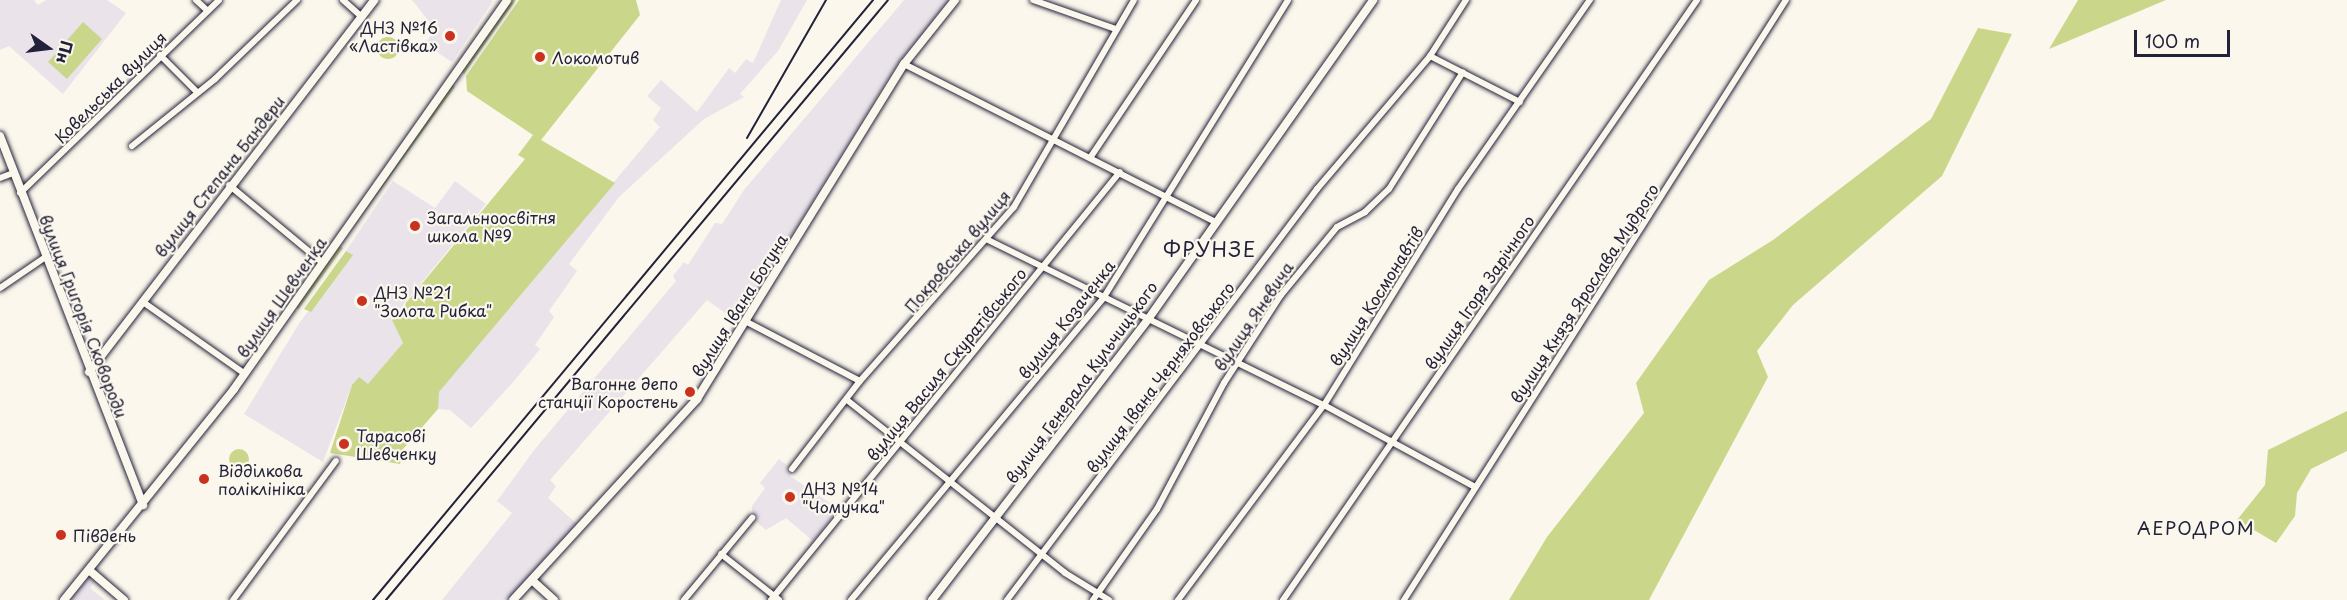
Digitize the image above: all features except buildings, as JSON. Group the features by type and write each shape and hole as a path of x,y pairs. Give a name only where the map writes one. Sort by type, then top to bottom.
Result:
{"street":[{"path":"196,0 208,11"},
{"name":"Ковельська вулиця","path":"20,193 219,0"},
{"path":"132,146 197,92 297,0"},
{"path":"343,0 362,16"},
{"name":"вулиця Степана Бандери","path":"89,372 229,185 374,0"},
{"name":"вулиця Шевченка","path":"64,600 143,505 245,374 507,0"},
{"name":"вулиця Івана Богуна","path":"513,600 534,582 695,401 747,322 904,64 955,0"},
{"path":"1033,0 1116,29"},
{"name":"Покровська вулиця","path":"792,469 860,381 988,240 1054,140 1134,0"},
{"path":"1090,158 1196,0"},
{"name":"вулиця Козаченка","path":"851,600 1104,297 1170,197 1288,0"},
{"name":"вулиця Генерала Кульчицького","path":"932,600 998,520 1149,318 1214,221 1372,0"},
{"name":"вулиця Івана Черняховського","path":"1007,600 1204,345 1317,189 1430,56 1466,0"},
{"name":"вулиця Космонавтів","path":"1178,600 1324,405 1448,205 1590,0"},
{"name":"вулиця Ігоря Зарічного","path":"1283,600 1697,0"},
{"name":"вулиця Князя Ярослава Мудрого","path":"1404,600 1786,0"},
{"path":"160,56 197,92"},
{"path":"1430,56 1520,102"},
{"path":"904,64 1214,221"},
{"name":"вулиця Яневича","path":"1093,600 1157,509 1237,362 1321,243 1389,189 1463,72"},
{"name":"вулиця Григорія Сковороди","path":"0,136 44,258 143,505"},
{"name":"вулиця Василя Скуратівського","path":"774,599 1120,172"},
{"path":"0,178 13,173"},
{"path":"229,185 323,263"},
{"path":"988,240 1045,264 1104,297 1324,405 1475,487"},
{"path":"0,288 44,258"},
{"path":"142,302 245,374"},
{"path":"747,322 860,381"},
{"path":"847,400 998,520 1109,600"},
{"path":"234,600 336,460"},
{"path":"684,600 752,518"},
{"path":"721,554 774,599"},
{"path":"89,570 124,600"},
{"path":"534,582 554,600"}],"shaded area":[{"path":"0,0 34,0 38,5 46,0 107,0 126,13 63,94 9,46 0,50"},
{"name":"ДНЗ №16 «Ластівка»","path":"412,0 493,1 452,62 425,44 435,29"},
{"path":"781,0 807,0 778,51 740,94 744,97 704,119 619,197 569,264 577,271 549,311 554,317 535,345 540,349 515,380 471,428 450,410 438,409 438,392 660,127 653,120 661,108 647,96 661,80 697,112 729,68 735,73 746,59 753,63"},
{"path":"904,0 949,0 897,64 738,322 707,300 550,480 556,486 548,498 577,524 523,587 508,600 442,600 512,513 497,501 535,449 676,281 673,276 684,262 688,265 715,223 722,224 744,190"},
{"path":"393,181 435,208 455,181 486,204 392,319 403,343 368,385 352,385 323,462 244,414 300,322 352,255 346,251"},
{"name":"ДНЗ №14 \"Чомучка\"","path":"779,459 794,471 790,476 839,509 813,541 786,518 766,530 752,518 752,506 765,488 760,483"},
{"path":"87,579 95,581 90,588 105,600 70,600"}],"green space":[{"path":"512,0 516,0 464,74 461,71"},
{"path":"519,0 636,0 640,15 541,140 615,183 439,392 438,409 403,449 400,464 330,453 352,385 359,377 368,384 403,343 392,320 525,159 518,155 533,135 467,91 466,76"},
{"path":"2078,0 2166,0 2049,49"},
{"path":"83,22 102,39 67,79 48,62"},
{"path":"1978,28 2012,34 1942,176 1793,305 1757,351 1768,377 1649,600 1509,600 1547,537 1644,413 1636,383 1709,280 1773,240 1931,119"},
{"path":"388,37 396,40 399,48 396,56 388,59 380,56 377,48 380,40"},
{"path":"452,84 455,87 344,240"},
{"path":"340,246 343,248 298,310 297,307"},
{"path":"346,251 353,255 311,312 304,309"},
{"path":"2347,411 2347,451 2311,469 2297,493 2295,516 2276,543 2237,520 2265,485 2268,450"},
{"path":"239,449 246,452 249,459 246,466 239,469 232,466 229,459 232,452"}],"railway":[{"path":"747,138 826,0"},
{"path":"373,600 873,0"},
{"path":"386,600 888,0"}],"place":[{"name":"ДНЗ №16 «Ластівка»","path":"450,36"},
{"name":"Локомотив","path":"540,57"},
{"name":"Загальноосвітня школа №9","path":"415,226"},
{"name":"ДНЗ №21 \"Золота Рибка\"","path":"362,301"},
{"name":"Вагонне депо станції Коростень","path":"690,392"},
{"name":"Тарасові Шевченку","path":"344,444"},
{"name":"Відділкова поліклініка","path":"204,479"},
{"name":"ДНЗ №14 \"Чомучка\"","path":"790,497"},
{"name":"Південь","path":"61,535"}],"district":[{"name":"ФРУНЗЕ","path":"1210,249"},
{"name":"АЕРОДРОМ","path":"2196,528"}]}
